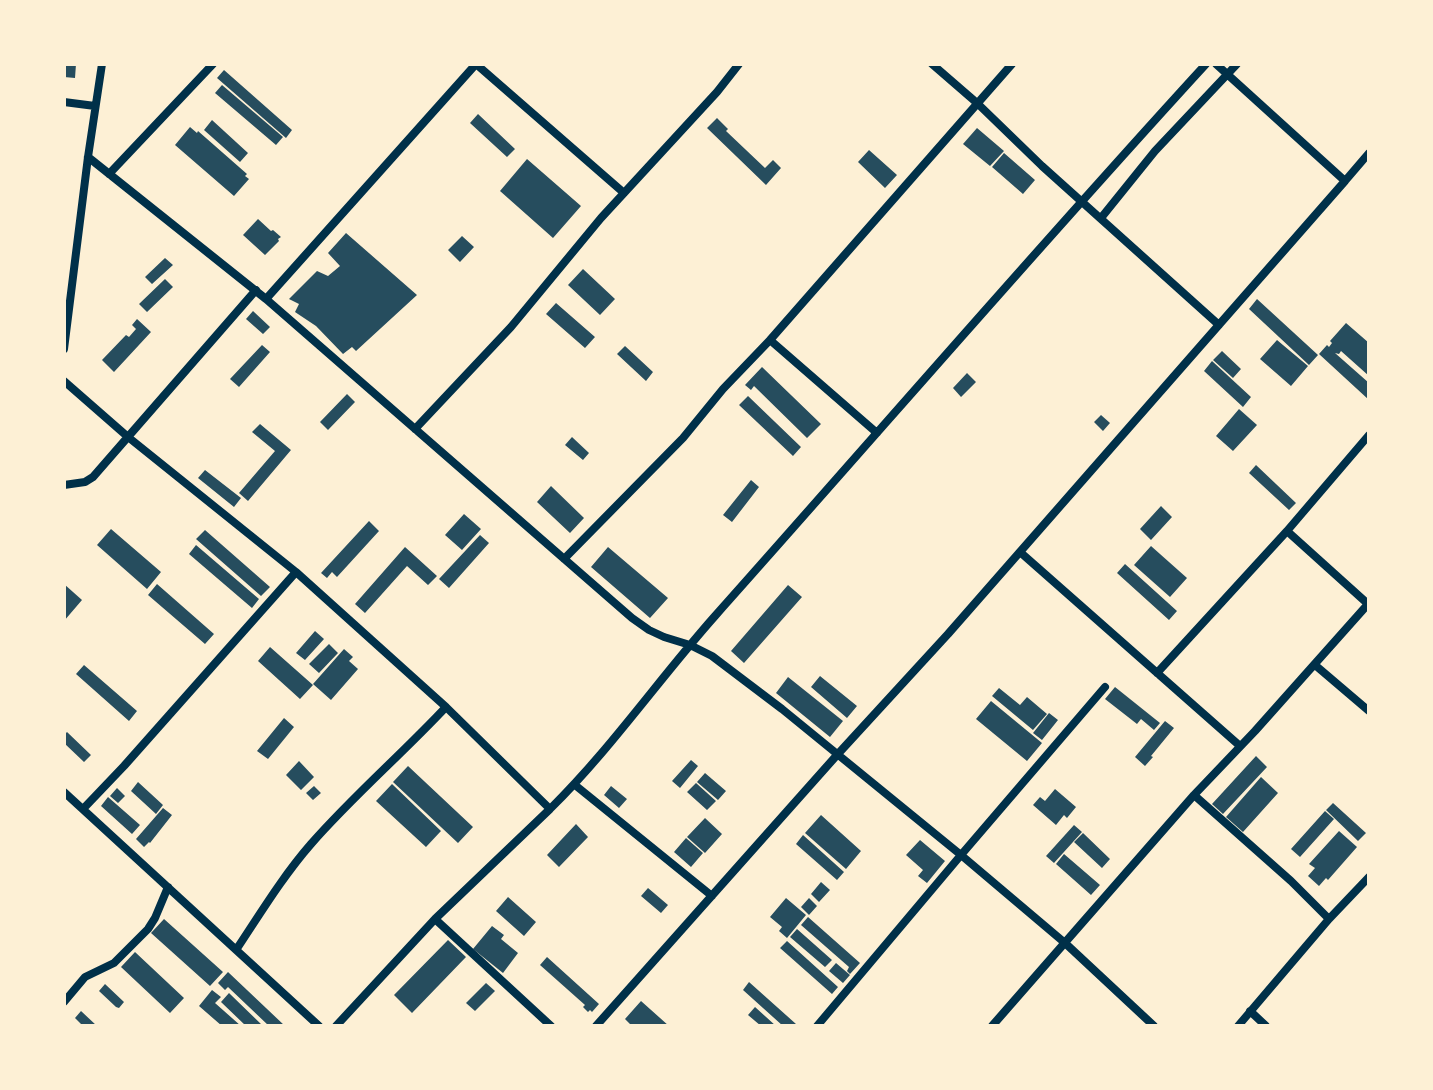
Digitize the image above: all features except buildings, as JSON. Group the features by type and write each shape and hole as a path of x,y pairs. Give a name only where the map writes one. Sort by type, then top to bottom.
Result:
{"street":[{"path":"64,349 102,64"},
{"path":"109,174 213,64"},
{"path":"266,299 476,64 624,193"},
{"path":"415,429 511,327 601,218 739,64"},
{"path":"932,64 1219,325"},
{"path":"564,559 683,438 1012,64"},
{"path":"336,1026 435,919 575,785 690,645 1081,200 1206,64"},
{"path":"1216,64 1345,181"},
{"path":"1101,218 1155,151 1237,64"},
{"path":"64,102 95,106"},
{"path":"597,1026 948,634 1369,153"},
{"path":"88,157 256,290 632,618 657,634 712,656 782,709 1065,943 1154,1026"},
{"path":"64,485 85,482 93,477 256,290"},
{"path":"770,340 877,433"},
{"path":"64,381 128,437 296,572 446,707 550,809"},
{"path":"1157,673 1287,531 1369,435"},
{"path":"992,1026 1194,795 1368,604 1287,531"},
{"path":"1020,552 1240,746"},
{"path":"83,809 296,572"},
{"path":"1315,665 1369,711"},
{"path":"817,1026 1105,687"},
{"path":"236,950 311,844 446,707"},
{"path":"575,785 712,896"},
{"path":"64,792 319,1026"},
{"path":"1194,795 1329,919"},
{"path":"1238,1026 1369,877"},
{"path":"64,1002 85,977 114,963 148,929 168,887"},
{"path":"435,919 551,1026"},
{"path":"1250,1011 1266,1026"}]}
